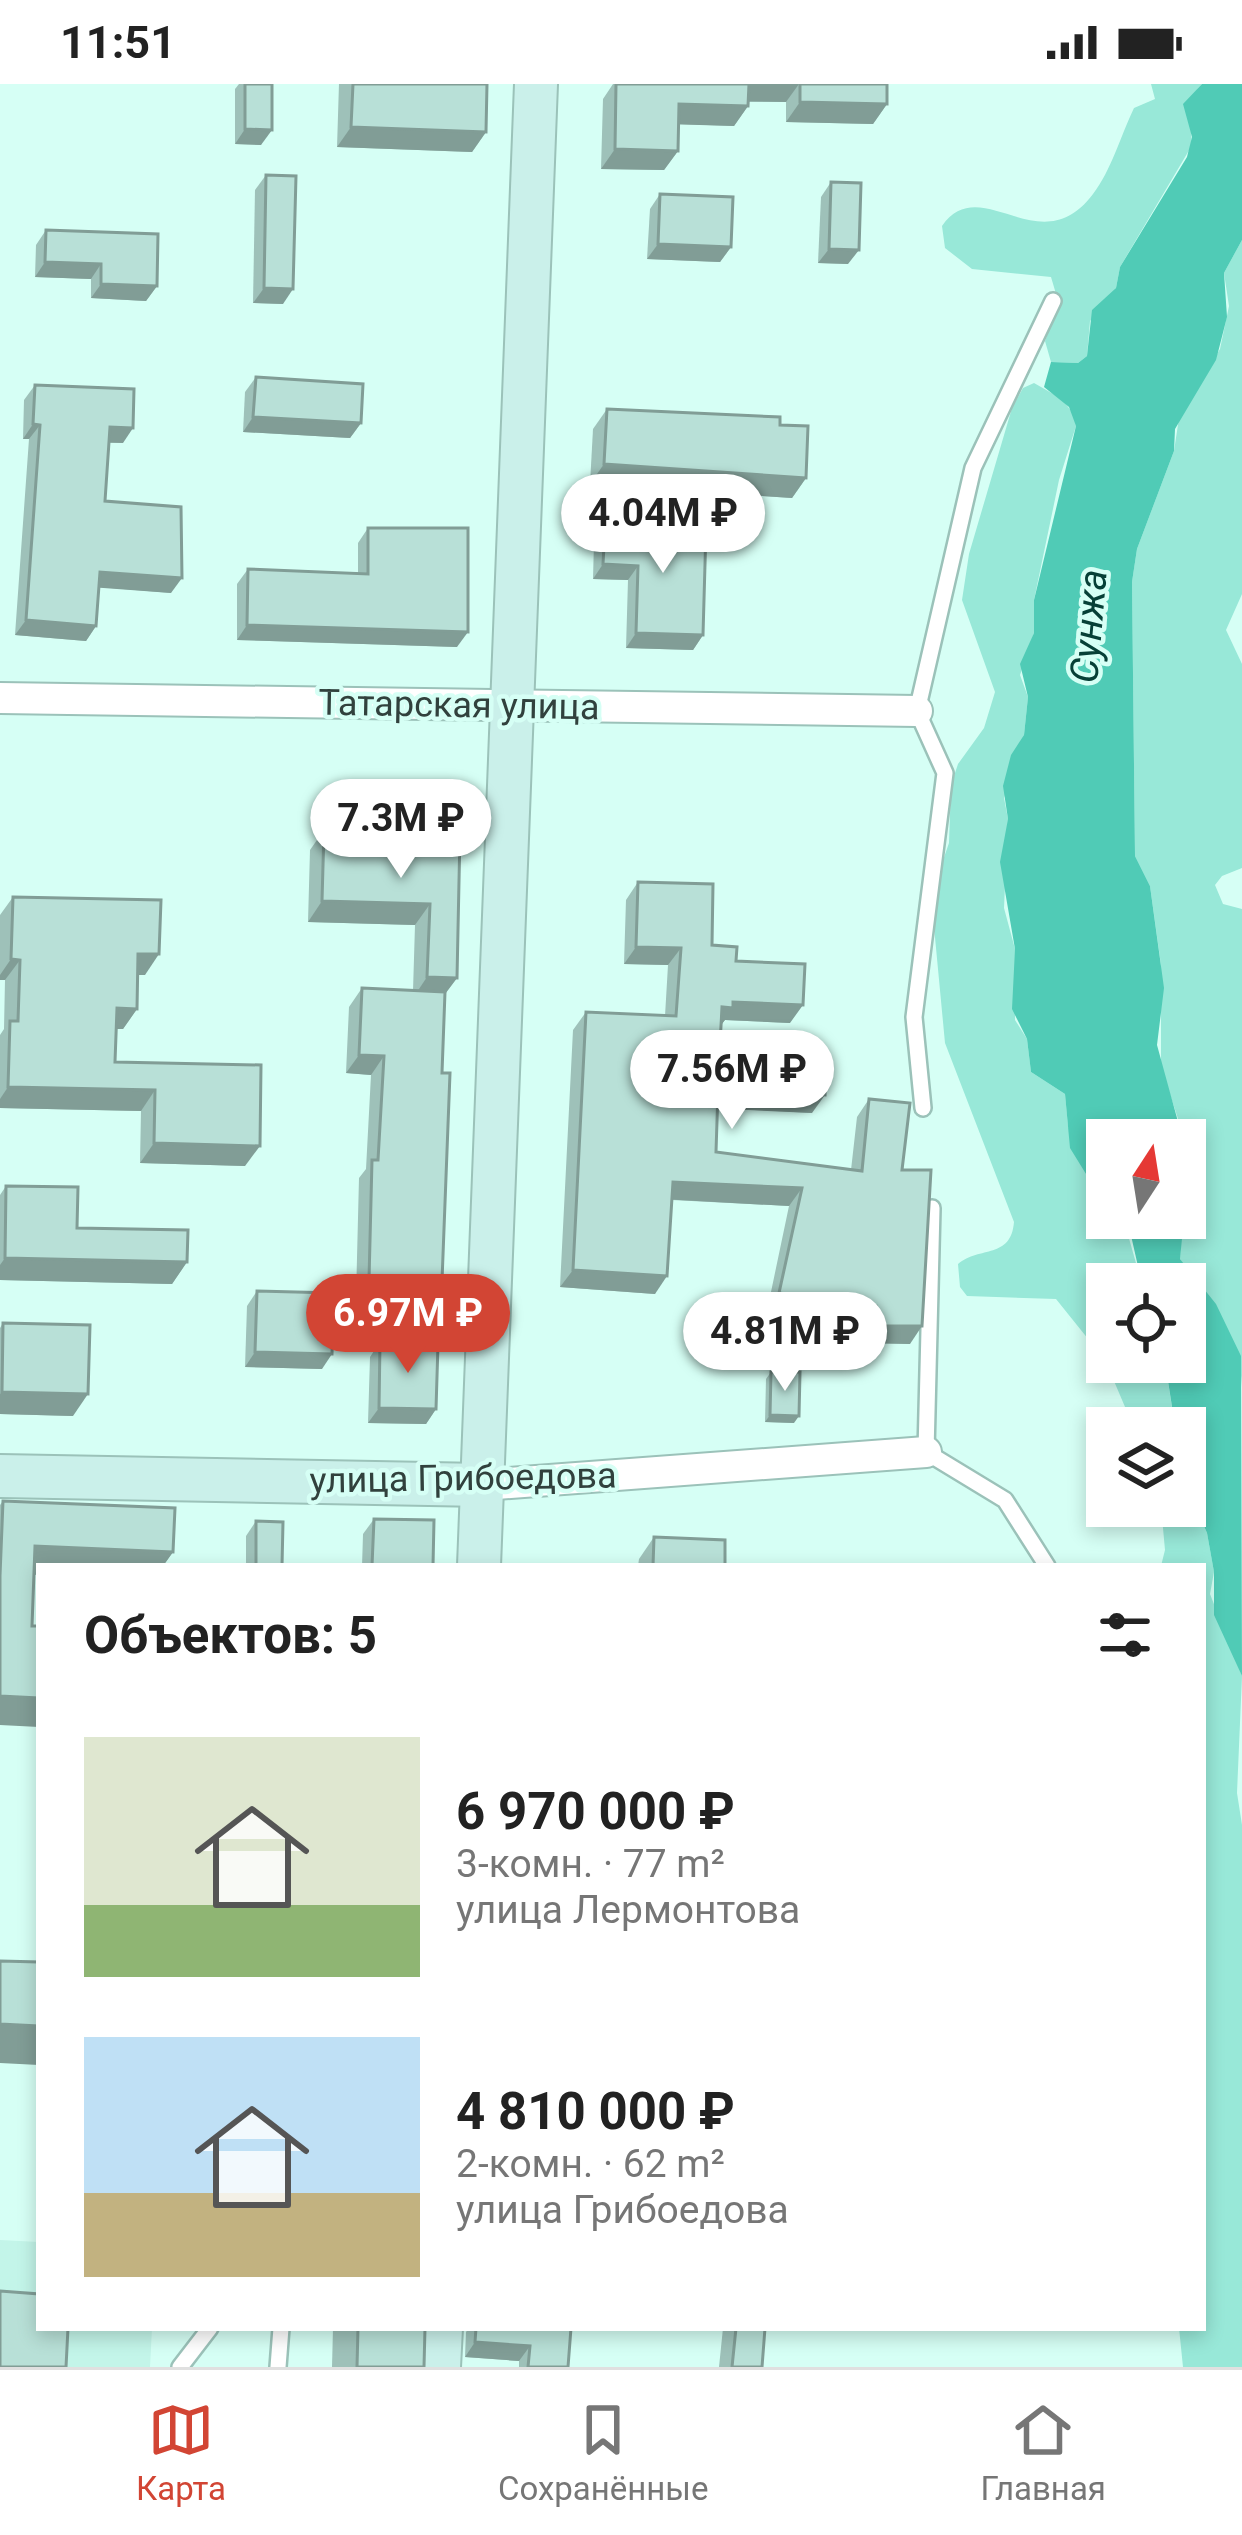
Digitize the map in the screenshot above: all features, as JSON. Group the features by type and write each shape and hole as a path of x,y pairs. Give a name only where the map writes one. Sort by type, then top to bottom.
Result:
{"street":[{"path":"479,1563 536,84"},
{"name":"Татарская улица","path":"0,698 917,711"},
{"name":"улица Грибоедова","path":"0,1476 483,1485 926,1452"},
{"path":"439,2367 441,2331"}],"lane":[{"path":"923,1108 914,1017 945,772 917,711 973,468 1053,301"},
{"path":"932,1208 926,1452 1005,1500 1045,1563"},
{"path":"180,2367 208,2331"},
{"path":"278,2367 281,2331"}],"shaded area":[{"path":"1151,84 1202,84 1189,107 1191,147 1120,267 1116,288 1090,321 1087,356 1078,363 1051,362 1045,341 1059,304 1051,277 972,269 945,248 942,226 958,211 975,207 1032,221 1053,221 1073,213 1099,185 1134,108 1155,99"},
{"path":"1242,240 1242,594 1226,630 1242,664 1242,868 1222,876 1215,885 1223,904 1242,909 1242,1387 1229,1334 1206,1298 1206,1263 1180,1259 1181,1239 1206,1239 1206,1119 1178,1119 1161,1067 1161,965 1150,886 1135,856 1132,582 1137,549 1174,451 1179,418 1220,349 1229,306 1224,273"},
{"path":"1034,383 1062,399 1075,416 1076,426 1059,480 1034,600 1034,633 1020,675 1028,697 1024,735 1004,798 1008,819 1004,908 1015,949 1015,1020 1027,1039 1031,1072 1065,1094 1068,1126 1086,1168 1086,1239 1129,1239 1136,1263 1086,1263 1086,1336 1056,1299 967,1296 960,1287 958,1264 1001,1247 1012,1234 1014,1222 945,1043 931,895 949,843 951,785 958,764 984,728 995,692 962,600 969,554 1012,408 1023,388"},
{"path":"1115,1383 1168,1383 1172,1407 1125,1407"},
{"path":"1163,1527 1204,1527 1214,1572 1210,1594 1242,1676 1237,1793 1242,1825 1242,2367 1183,2367 1179,2331 1206,2331 1206,1563 1162,1563"},
{"path":"0,2240 36,2242 36,2331 152,2331 150,2367 0,2367"}],"water":[{"name":"Сунжа","path":"1202,84 1242,84 1242,240 1224,273 1227,317 1216,360 1175,429 1174,451 1137,549 1132,582 1135,856 1150,886 1164,988 1157,1045 1177,1119 1086,1119 1086,1174 1070,1148 1065,1094 1031,1072 1027,1039 1012,1009 1015,949 1000,862 1008,819 1003,786 1011,755 1024,735 1028,697 1020,664 1034,633 1034,600 1076,426 1069,407 1044,387 1051,362 1078,363 1087,356 1092,310 1116,288 1120,267 1187,157 1192,137 1183,104"},
{"path":"1132,1239 1182,1239 1183,1263 1137,1263"},
{"path":"1206,1292 1241,1356 1242,1676 1214,1615 1214,1572 1204,1527 1206,1407 1172,1407 1168,1383 1206,1383"}],"building":[{"path":"245,84 272,84 272,130 245,129"},
{"path":"353,84 487,84 486,132 351,127"},
{"path":"616,84 749,84 748,106 679,104 678,151 615,149"},
{"path":"800,84 887,84 887,104 800,102"},
{"path":"266,175 296,176 293,289 264,288"},
{"path":"831,182 861,183 859,250 829,249"},
{"path":"660,194 733,197 731,247 658,244"},
{"path":"46,230 158,234 157,286 101,284 101,264 45,262"},
{"path":"256,377 363,384 361,423 253,417"},
{"path":"35,385 134,389 133,428 110,427 105,501 181,507 182,578 100,572 96,626 26,620 40,425 33,424"},
{"path":"607,409 780,417 780,425 808,426 806,478 604,464"},
{"path":"605,527 706,529 703,635 636,633 638,566 603,564"},
{"path":"368,528 468,528 468,632 247,625 248,569 368,574"},
{"path":"324,830 460,833 457,978 427,977 430,904 322,901"},
{"path":"638,882 713,884 712,945 737,947 736,961 805,964 803,1005 733,1002 733,1008 722,1007 719,1063 826,1068 825,1095 718,1090 716,1152 862,1171 869,1099 910,1103 902,1170 931,1170 922,1326 876,1326 876,1306 779,1293 802,1188 673,1182 667,1276 573,1270 586,1012 676,1016 681,948 636,947"},
{"path":"13,897 161,900 159,954 138,954 137,1009 117,1008 115,1062 261,1065 260,1146 154,1143 155,1090 8,1087 10,1021 18,1021 20,960 11,959"},
{"path":"362,988 445,992 442,1073 450,1073 442,1281 369,1280 372,1160 378,1160 384,1056 359,1055"},
{"path":"6,1186 78,1187 77,1228 188,1230 187,1262 5,1258"},
{"path":"257,1291 334,1293 332,1354 255,1352"},
{"path":"3,1323 90,1325 88,1394 2,1392"},
{"path":"380,1342 438,1344 436,1409 379,1408"},
{"path":"771,1372 800,1372 799,1416 770,1415"},
{"path":"3,1501 175,1508 173,1552 35,1546 36,1698 0,1696"},
{"path":"374,1519 434,1520 433,1563 372,1563"},
{"path":"256,1521 283,1522 282,1563 256,1563"},
{"path":"654,1537 725,1540 725,1563 653,1563"},
{"path":"0,1961 36,1962 36,2026 0,2024"},
{"path":"0,2291 36,2294 36,2331 68,2331 66,2367 0,2367"},
{"path":"358,2331 425,2331 424,2367 357,2367"},
{"path":"476,2331 571,2331 568,2367 528,2367 530,2346 475,2342"},
{"path":"736,2331 765,2331 762,2367 732,2367"}]}
